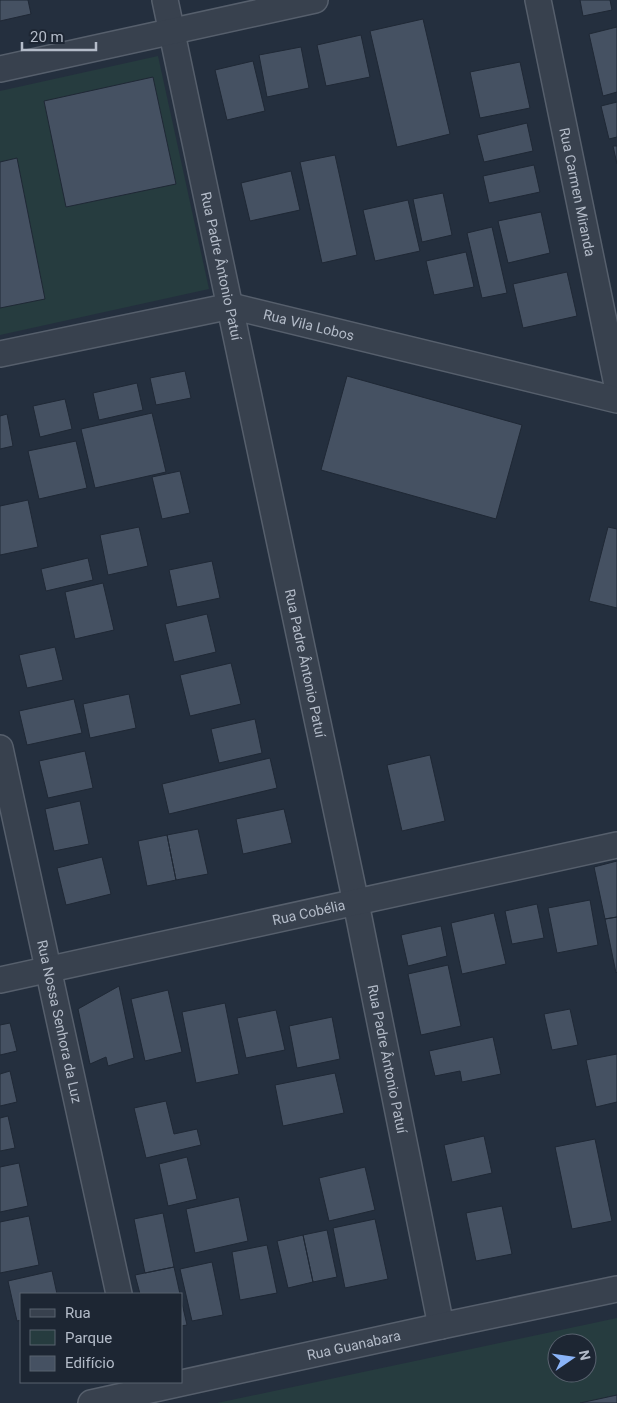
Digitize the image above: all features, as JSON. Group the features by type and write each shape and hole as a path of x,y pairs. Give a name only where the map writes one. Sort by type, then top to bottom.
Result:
{"street":[{"name":"Rua Padre Ântonio Patuí","path":"165,0 356,903 441,1326"},
{"path":"0,69 315,0"},
{"name":"Rua Carmen Miranda","path":"538,0 617,384"},
{"name":"Rua Vila Lobos","path":"0,354 231,306 617,400"},
{"name":"Rua Nossa Senhora da Luz","path":"0,748 118,1293"},
{"name":"Rua Cobélia","path":"0,980 617,845"},
{"name":"Rua Guanabara","path":"182,1378 617,1289"},
{"name":"Rua Guanabara","path":"91,1403 139,1387 159,1383"}],"green space":[{"path":"158,56 209,289 0,335 0,91"},
{"path":"617,1318 617,1403 217,1403"}],"building":[{"path":"0,0 28,0 31,14 0,21"},
{"path":"580,0 610,0 612,10 583,16"},
{"path":"423,19 450,134 397,147 370,31"},
{"path":"617,27 617,92 603,96 589,34"},
{"path":"361,35 370,77 326,86 317,45"},
{"path":"301,47 309,88 267,97 259,55"},
{"path":"253,61 265,111 227,120 215,70"},
{"path":"520,62 530,108 480,118 470,72"},
{"path":"153,77 176,184 66,207 44,101"},
{"path":"617,102 617,137 609,139 601,106"},
{"path":"527,123 533,151 484,162 477,135"},
{"path":"613,146 617,146 617,164"},
{"path":"335,155 357,255 322,263 300,162"},
{"path":"17,158 45,299 0,308 0,162"},
{"path":"534,165 540,192 489,203 483,176"},
{"path":"291,171 300,210 250,221 241,183"},
{"path":"443,193 452,235 422,242 413,199"},
{"path":"408,200 420,251 375,261 363,210"},
{"path":"541,212 550,253 508,263 498,221"},
{"path":"492,227 507,293 482,298 467,233"},
{"path":"466,252 474,287 434,295 426,261"},
{"path":"567,272 577,316 523,328 513,284"},
{"path":"185,371 191,398 156,405 150,378"},
{"path":"347,376 522,425 496,519 321,470"},
{"path":"137,383 143,410 99,420 93,393"},
{"path":"65,399 72,429 40,437 33,406"},
{"path":"152,413 166,472 95,488 81,429"},
{"path":"7,414 13,446 0,449 0,416"},
{"path":"76,441 87,488 39,499 28,451"},
{"path":"180,471 190,513 162,519 152,477"},
{"path":"28,500 38,547 0,555 0,506"},
{"path":"139,527 148,566 108,575 100,535"},
{"path":"608,527 617,529 617,608 589,601"},
{"path":"88,558 93,580 46,591 41,569"},
{"path":"212,561 220,598 177,607 169,570"},
{"path":"103,583 114,630 75,639 65,592"},
{"path":"207,614 216,652 174,662 165,624"},
{"path":"55,647 63,680 27,688 19,655"},
{"path":"231,663 241,704 190,716 180,675"},
{"path":"129,694 136,728 90,738 83,704"},
{"path":"74,699 82,733 27,745 19,711"},
{"path":"255,719 262,753 219,763 211,729"},
{"path":"85,751 93,788 48,798 39,761"},
{"path":"430,755 445,821 402,831 387,765"},
{"path":"270,758 277,788 169,814 162,784"},
{"path":"80,801 89,844 54,851 45,809"},
{"path":"284,809 292,843 243,854 236,819"},
{"path":"198,829 208,874 176,880 167,835"},
{"path":"167,835 176,880 147,886 138,841"},
{"path":"102,857 111,894 66,905 57,868"},
{"path":"617,861 617,917 605,919 594,867"},
{"path":"590,900 598,945 557,953 548,908"},
{"path":"537,904 544,938 512,944 505,911"},
{"path":"494,913 506,964 462,974 451,923"},
{"path":"617,917 617,972 616,973 605,919"},
{"path":"441,926 447,956 408,966 401,935"},
{"path":"448,965 461,1026 421,1035 408,974"},
{"path":"119,986 134,1058 108,1066 106,1057 90,1064 78,1009"},
{"path":"168,990 182,1052 145,1061 131,999"},
{"path":"225,1003 239,1074 196,1083 182,1012"},
{"path":"570,1009 578,1045 552,1050 544,1014"},
{"path":"276,1010 285,1050 246,1058 237,1018"},
{"path":"332,1017 340,1059 297,1068 289,1026"},
{"path":"10,1023 17,1051 0,1055 0,1025"},
{"path":"493,1037 501,1074 462,1082 460,1071 435,1076 429,1051"},
{"path":"617,1054 617,1102 596,1107 586,1060"},
{"path":"10,1071 17,1102 0,1106 0,1074"},
{"path":"335,1073 344,1113 283,1126 275,1085"},
{"path":"166,1101 174,1134 197,1129 201,1145 146,1158 134,1108"},
{"path":"8,1116 15,1148 0,1151 0,1118"},
{"path":"484,1136 492,1173 452,1182 444,1145"},
{"path":"595,1139 612,1221 572,1229 555,1147"},
{"path":"187,1157 197,1199 168,1206 159,1164"},
{"path":"19,1163 28,1206 0,1212 0,1167"},
{"path":"365,1167 375,1210 329,1221 319,1178"},
{"path":"239,1197 248,1241 195,1253 186,1209"},
{"path":"502,1206 512,1254 476,1261 466,1213"},
{"path":"163,1213 174,1267 145,1273 134,1219"},
{"path":"29,1216 39,1265 0,1273 0,1222"},
{"path":"375,1219 388,1279 345,1288 333,1228"},
{"path":"327,1230 337,1277 313,1282 303,1235"},
{"path":"303,1235 313,1282 288,1288 277,1241"},
{"path":"267,1245 277,1293 240,1300 232,1252"},
{"path":"212,1262 223,1315 192,1321 180,1269"},
{"path":"174,1267 180,1293 140,1293 135,1275"},
{"path":"52,1271 57,1293 20,1293 20,1320 17,1321 8,1281"},
{"path":"182,1303 187,1325 182,1326"},
{"path":"617,1395 617,1403 580,1403"}]}
